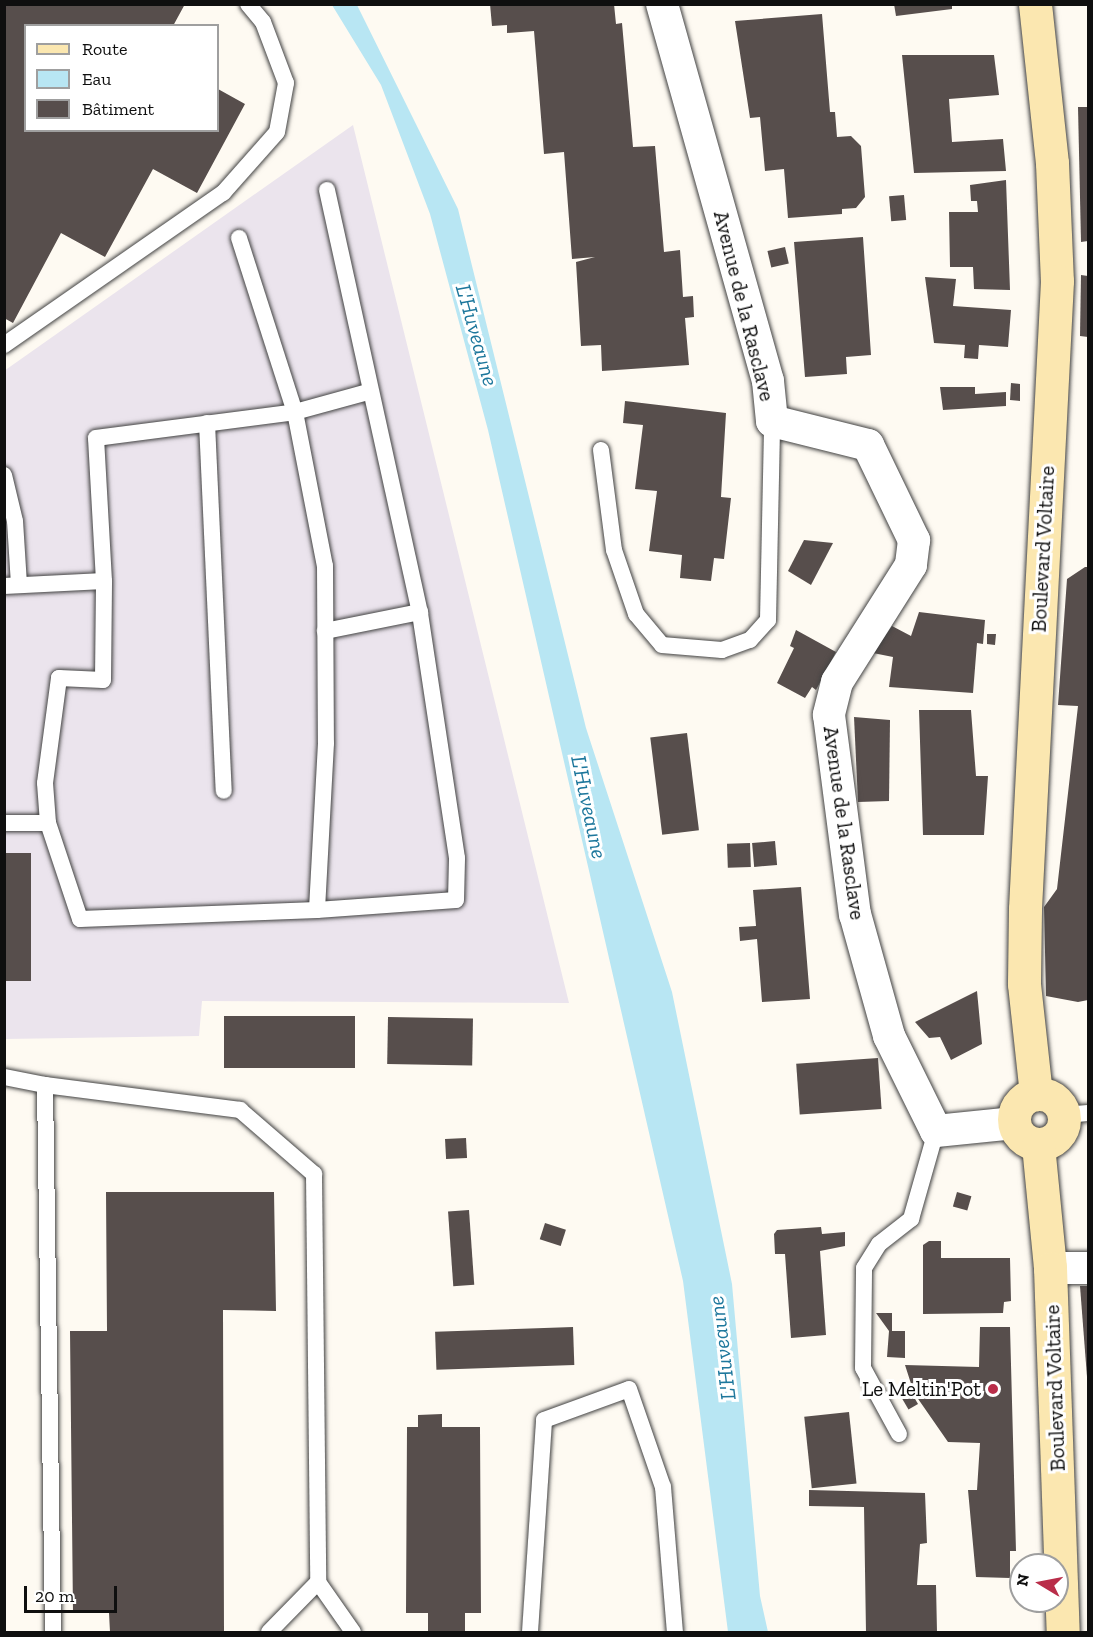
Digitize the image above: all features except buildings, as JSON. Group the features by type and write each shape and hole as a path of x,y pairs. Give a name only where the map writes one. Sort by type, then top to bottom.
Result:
{"main road":[{"name":"Boulevard Voltaire","path":"1035,4 1052,163 1057,281 1025,909 1024,984 1036,1094"},
{"path":"1036,1094 1054,1099 1076,1114 1059,1137 1038,1145 1022,1138 1014,1123 1017,1107 1036,1094"},
{"name":"Boulevard Voltaire","path":"1038,1145 1050,1268 1063,1632"}],"street":[{"name":"Avenue de la Rasclave","path":"662,4 768,381 772,421 868,445 914,540 911,565 837,682 829,715 855,914 889,1036 936,1131"},
{"path":"936,1131 1014,1123"},
{"path":"1050,1268 1089,1268"}],"lane":[{"path":"4,345 223,193 277,132 286,83 263,22 248,4"},
{"path":"327,190 368,392 420,612 457,858 456,900 317,910 80,919 48,822 45,783 58,678 103,680 104,581 96,438 296,412 368,392"},
{"path":"239,238 296,412 325,566 326,743 317,910"},
{"path":"601,450 614,550 636,614 662,645 722,650 750,640 768,620 772,421"},
{"path":"207,423 224,791"},
{"path":"4,475 15,521 12,585 104,581"},
{"path":"325,631 420,612"},
{"path":"4,823 48,822"},
{"path":"4,1077 45,1085 240,1110 314,1174 318,1582 353,1632"},
{"path":"45,1085 52,1632"},
{"path":"899,1434 863,1368 864,1268 879,1244 911,1219 936,1131"},
{"path":"530,1632 544,1420 629,1389 663,1487 675,1632"},
{"path":"269,1632 318,1582"}],"shaded area":[{"path":"353,125 569,1003 202,1001 199,1036 5,1039 4,371"}],"water":[{"name":"L'Huveaune","path":"332,5 357,5 458,209 586,728 672,992 732,1284 760,1596 768,1632 728,1632 683,1281 488,430 430,214 381,85"}],"place":[{"name":"Le Meltin'Pot","path":"993,1389"}]}
